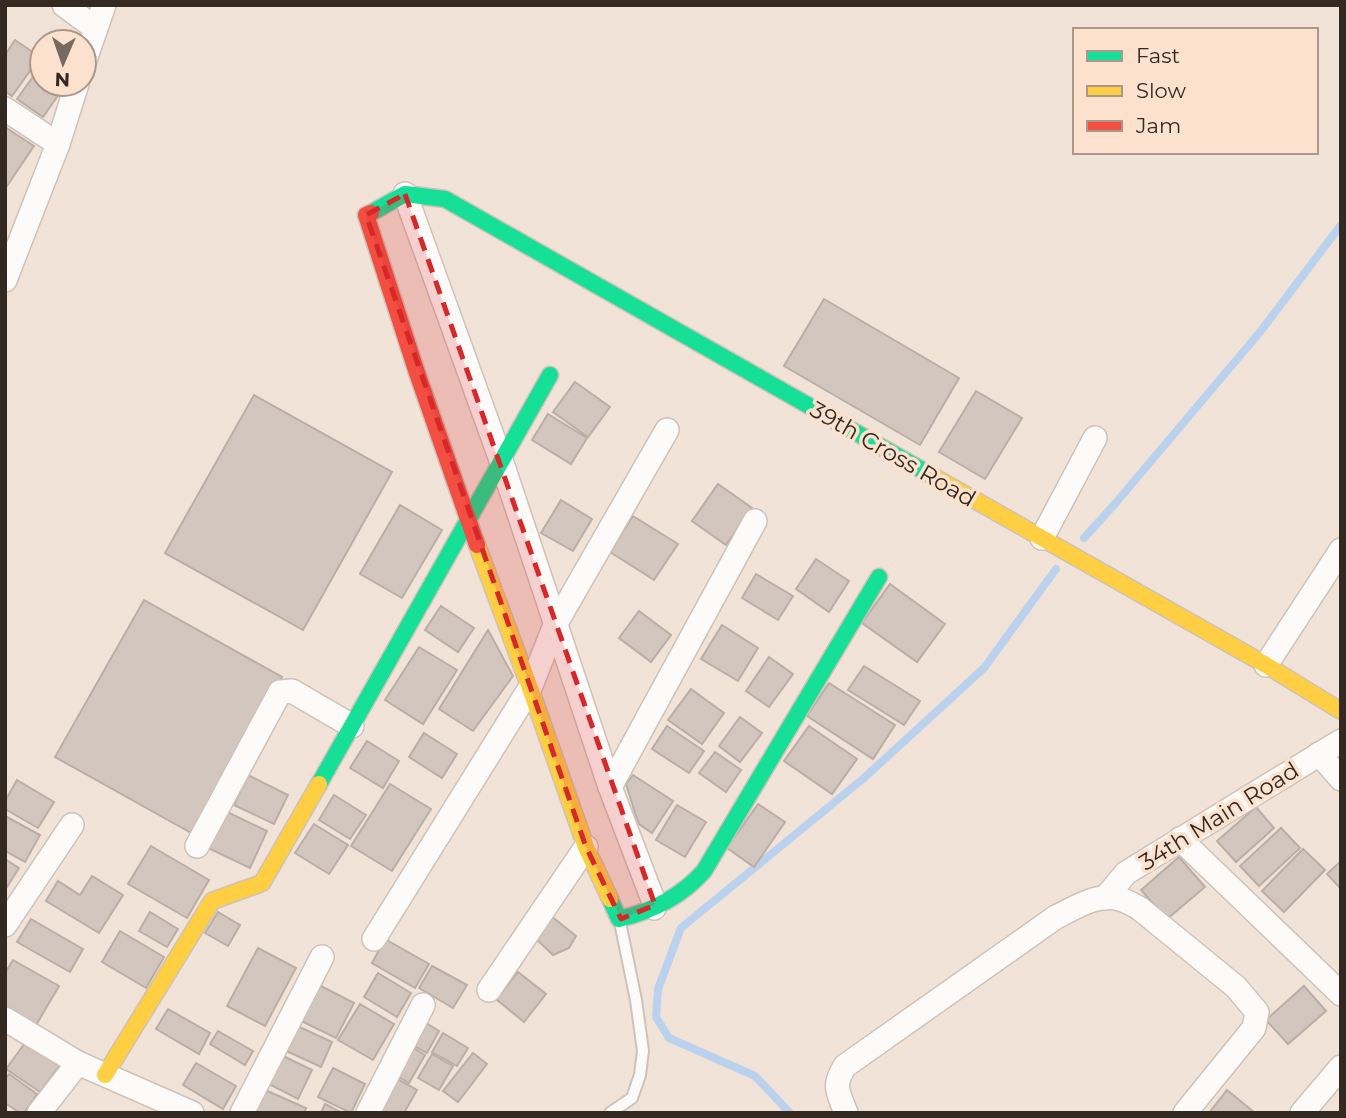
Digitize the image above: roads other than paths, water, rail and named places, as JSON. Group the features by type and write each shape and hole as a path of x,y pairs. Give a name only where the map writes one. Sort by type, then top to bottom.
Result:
{"street":[{"path":"64,5 95,28 104,5"},
{"path":"5,279 58,144 73,98"},
{"path":"5,109 58,144"},
{"path":"654,908 610,787 501,460 405,194 366,215 468,522 586,847 619,919 654,908 675,898 691,886 704,871 879,577"},
{"name":"39th Cross Road","path":"405,194 445,199 1266,665 1335,707"},
{"path":"105,1075 212,901 262,883 550,375"},
{"path":"374,939 530,688 555,625 667,430"},
{"path":"1042,538 1096,438"},
{"path":"610,787 755,521"},
{"path":"1266,665 1341,550"},
{"path":"197,846 280,692 292,691 352,726"},
{"name":"34th Main Road","path":"1105,898 1126,873 1341,741"},
{"path":"1319,754 1341,779"},
{"path":"5,925 72,825"},
{"path":"1180,839 1341,993"},
{"path":"489,990 586,847"},
{"path":"846,1113 836,1090 837,1079 845,1066 1056,917 1094,898 1120,898 1139,908 1236,987 1257,1012 1254,1028 1185,1113"},
{"path":"242,1113 322,957"},
{"path":"368,1113 423,1005"},
{"path":"5,1019 78,1063 190,1112"},
{"path":"39,1113 78,1063"},
{"path":"1302,1113 1341,1067"}],"lane":[{"path":"610,1113 632,1098 640,1075 643,1051 636,1000 619,919"}],"waterway":[{"path":"1084,538 1260,332 1341,225"},
{"path":"790,1113 755,1076 669,1038 656,1017 658,989 681,928 864,778 984,668 1056,569"}]}
